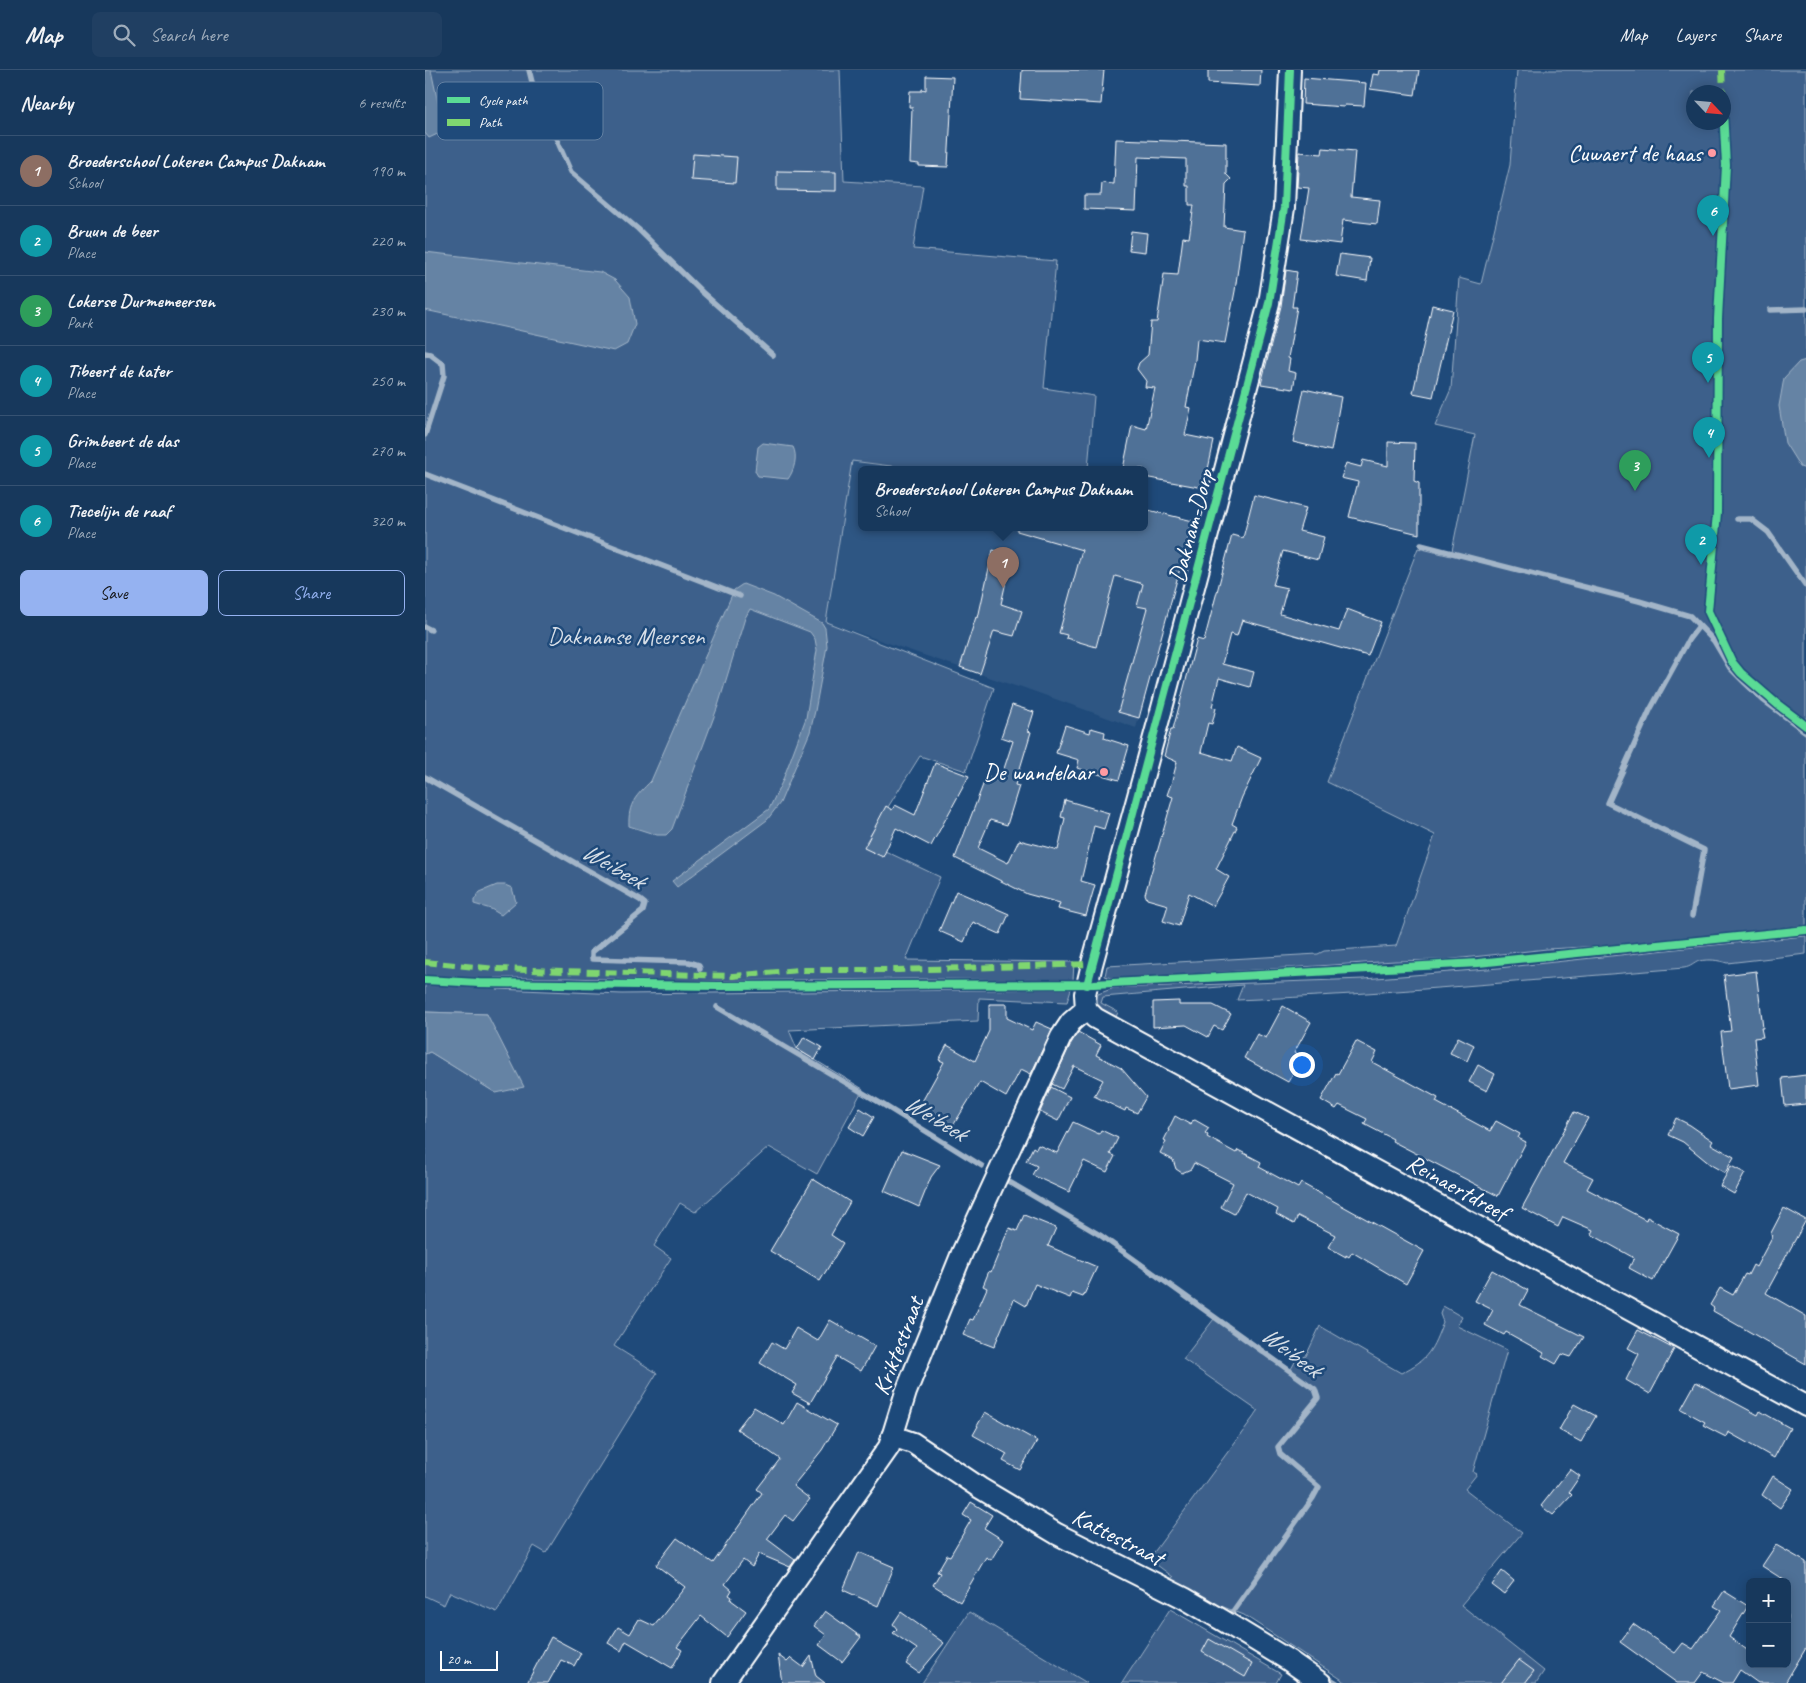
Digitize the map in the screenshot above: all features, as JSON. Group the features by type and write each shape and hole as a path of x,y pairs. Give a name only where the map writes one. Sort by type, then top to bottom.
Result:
{"street":[{"name":"Daknam-Dorp","path":"1086,1009 1085,994 1091,964 1165,698 1269,303 1284,208 1290,70"},
{"name":"Reinaertdreef","path":"1086,1009 1095,1018 1806,1406"},
{"name":"Kriktestraat","path":"723,1683 889,1447 906,1392 984,1202 1061,1037 1071,1022 1086,1009"},
{"name":"Kattestraat","path":"892,1436 913,1443 980,1488 1057,1534 1184,1598 1288,1660 1321,1683"}],"shaded area":[{"path":"425,70 431,70 437,98 437,134 429,138 425,133"},
{"path":"425,252 600,272 615,280 630,297 635,324 627,344 614,351 425,310"},
{"path":"1806,360 1806,469 1800,467 1785,443 1779,406 1784,378 1799,362"},
{"path":"763,443 793,447 795,463 788,479 758,476 755,471 758,447"},
{"path":"852,461 891,466 858,466 858,531 1113,531 1183,554 1136,728 1019,686 826,622"},
{"path":"743,584 774,596 822,623 825,628 827,646 815,711 810,732 780,803 767,820 677,887 672,881 769,809 782,782 806,718 817,650 815,639 810,632 750,609 745,618 718,706 672,829 666,835 657,835 629,826 630,811 634,800 651,781 734,590"},
{"path":"497,885 505,885 512,888 516,902 501,915 491,909 474,904 474,900 480,892"},
{"path":"425,1012 487,1014 524,1087 496,1093 430,1052 425,1054"}],"green space":[{"name":"Daknamse Meersen","path":"425,70 840,70 844,181 923,186 913,249 1056,261 1044,388 1094,396 1088,466 891,466 852,461 826,622 994,688 966,771 920,756 866,842 940,877 906,960 1074,962 1073,980 677,981 494,978 496,989 622,994 1071,989 1067,1002 979,998 978,1021 789,1030 797,1049 863,1089 817,1174 769,1147 695,1212 680,1203 654,1246 671,1258 614,1346 657,1373 546,1553 534,1546 497,1612 450,1592 444,1605 425,1596 425,1054 430,1052 496,1093 487,1014 425,1012"},
{"path":"1517,70 1806,70 1806,925 1639,944 1547,949 1444,960 1395,961 1114,979 1105,976 1107,966 1318,954 1324,951 1396,946 1435,835 1327,782 1418,548 1451,556 1475,435 1435,426 1451,389 1459,278 1481,284 1510,165"},
{"path":"1806,936 1806,954 1727,963 1703,960 1684,968 1461,986 1237,1000 1243,985 1103,997 1101,1003 1118,1012 1116,1017 1098,1007 1096,1001 1098,994 1114,988 1364,979 1499,968"},
{"path":"1443,1306 1462,1317 1457,1326 1507,1350 1473,1472 1477,1474 1465,1489 1522,1533 1461,1605 1544,1671 1536,1683 1347,1683 1244,1615 1167,1585 1173,1577 1149,1559 1258,1411 1183,1359 1214,1319 1290,1371 1296,1360 1306,1356 1320,1326 1401,1373 1424,1358 1432,1347 1443,1322 1440,1314"},
{"path":"1170,1609 1281,1674 1276,1683 1122,1683"},
{"path":"969,1612 1087,1683 922,1683"}],"building":[{"path":"1022,70 1104,70 1101,104 1020,99"},
{"path":"1208,70 1261,70 1260,86 1208,83"},
{"path":"1380,70 1419,70 1415,95 1370,89 1373,74 1379,75"},
{"path":"926,76 953,77 948,167 919,166 919,164 910,163 912,107 909,107 910,91 926,90"},
{"path":"1304,78 1366,83 1364,106 1345,105 1344,107 1303,104"},
{"path":"1116,139 1226,143 1226,174 1231,179 1226,184 1224,227 1243,230 1235,291 1225,343 1197,339 1186,407 1191,408 1185,435 1214,441 1204,488 1148,478 1148,466 1124,466 1132,425 1146,429 1155,388 1145,387 1146,381 1137,369 1139,363 1148,355 1151,322 1157,322 1164,274 1178,275 1183,237 1189,238 1194,205 1189,205 1189,186 1186,186 1186,159 1138,157 1136,211 1084,209 1084,195 1101,195 1102,183 1114,184"},
{"path":"1323,148 1355,151 1351,197 1380,200 1377,224 1343,220 1340,244 1301,239 1309,188 1297,187 1299,152 1322,154"},
{"path":"693,154 737,157 735,183 691,180"},
{"path":"777,171 836,172 836,191 777,190"},
{"path":"1131,231 1147,233 1145,252 1129,250"},
{"path":"1340,254 1370,258 1367,281 1336,276"},
{"path":"1286,270 1297,272 1292,307 1297,307 1288,358 1290,359 1288,371 1296,373 1293,389 1261,384 1281,306"},
{"path":"1432,305 1453,310 1433,397 1413,393"},
{"path":"1304,389 1341,397 1331,451 1293,442"},
{"path":"1388,442 1415,443 1414,481 1419,483 1419,534 1349,517 1358,482 1341,478 1346,463 1361,467 1363,460 1388,466"},
{"path":"1254,495 1306,508 1299,531 1324,537 1318,560 1283,551 1273,585 1287,588 1280,614 1339,631 1347,609 1381,622 1368,656 1242,620 1237,636 1230,634 1222,664 1254,672 1250,687 1219,678 1212,707 1216,708 1212,724 1208,723 1201,752 1232,761 1237,747 1261,758 1242,797 1232,824 1237,827 1216,869 1229,877 1213,906 1189,893 1179,926 1163,921 1168,905 1147,899 1145,894 1173,797 1167,795 1177,762 1164,756 1197,639 1204,641 1232,535 1243,538"},
{"path":"1148,510 1193,521 1139,718 1118,712 1147,608 1137,606 1143,584 1115,576 1096,647 1066,638 1067,635 1059,633 1082,550 1017,531 1148,531"},
{"path":"993,550 1012,555 1001,604 1022,611 1014,636 994,631 980,674 960,667 976,617 978,618"},
{"path":"1012,705 1034,712 1028,731 1031,732 1015,785 1019,786 1007,825 990,820 978,848 1008,863 1019,840 1058,850 1065,818 1061,817 1065,800 1109,813 1104,829 1094,826 1081,881 1095,885 1086,916 1058,909 1060,903 1027,894 955,858 986,777 1000,781 1013,741 1001,737"},
{"path":"1065,725 1090,733 1091,728 1105,732 1104,738 1129,746 1119,780 1077,768 1079,760 1056,753"},
{"path":"935,763 969,776 931,846 896,828 883,857 864,848 886,806 892,810 895,805 915,815"},
{"path":"956,891 1009,914 1000,934 973,922 964,942 939,931"},
{"path":"1756,971 1763,1028 1761,1028 1763,1037 1754,1038 1759,1085 1728,1089 1721,1032 1731,1031 1724,975"},
{"path":"1179,1001 1179,1005 1213,1005 1231,1014 1222,1030 1214,1026 1208,1037 1186,1025 1153,1027 1153,1002"},
{"path":"989,1004 1007,1004 1007,1018 1032,1030 1036,1022 1052,1029 1031,1074 1021,1069 1006,1097 980,1082 951,1129 923,1113 924,1110 919,1107 944,1062 939,1060 947,1045 975,1061 989,1031"},
{"path":"1283,1006 1311,1022 1294,1053 1302,1058 1288,1082 1244,1058 1257,1034 1266,1038"},
{"path":"1078,1032 1101,1045 1096,1055 1121,1068 1146,1097 1137,1113 1126,1108 1125,1111 1094,1096 1103,1080 1074,1066 1062,1089 1052,1084"},
{"path":"804,1037 822,1047 815,1060 797,1049"},
{"path":"1458,1037 1474,1045 1467,1061 1450,1053"},
{"path":"1356,1041 1377,1052 1372,1062 1438,1098 1436,1102 1490,1131 1496,1121 1520,1134 1518,1138 1526,1142 1498,1196 1392,1141 1393,1139 1364,1124 1367,1119 1339,1105 1336,1109 1321,1100"},
{"path":"1478,1065 1495,1074 1487,1091 1469,1082"},
{"path":"1806,1075 1806,1104 1785,1106 1782,1078"},
{"path":"1051,1087 1070,1097 1058,1121 1040,1112"},
{"path":"860,1108 874,1117 863,1136 849,1127"},
{"path":"1574,1112 1588,1118 1563,1163 1593,1178 1587,1189 1646,1220 1647,1217 1679,1234 1653,1281 1629,1268 1634,1258 1591,1234 1593,1230 1563,1217 1558,1227 1522,1208"},
{"path":"1175,1116 1191,1125 1192,1121 1195,1120 1209,1128 1205,1133 1208,1135 1207,1137 1236,1153 1238,1150 1261,1162 1259,1167 1298,1188 1301,1183 1424,1251 1406,1284 1352,1252 1349,1257 1346,1255 1346,1257 1328,1247 1335,1235 1298,1216 1294,1224 1276,1214 1278,1209 1246,1192 1234,1214 1221,1207 1233,1183 1194,1163 1191,1169 1182,1173 1176,1169 1173,1160 1160,1153"},
{"path":"1676,1118 1713,1141 1711,1144 1734,1157 1725,1173 1711,1165 1683,1142 1668,1135"},
{"path":"1073,1122 1099,1134 1101,1130 1118,1138 1110,1154 1115,1156 1107,1172 1084,1161 1069,1192 1032,1175 1037,1166 1026,1161 1033,1147 1036,1149 1038,1145 1057,1153"},
{"path":"902,1150 940,1165 931,1177 919,1207 884,1191"},
{"path":"1731,1166 1745,1173 1734,1194 1720,1186"},
{"path":"813,1179 850,1202 831,1235 843,1243 820,1281 770,1251"},
{"path":"1784,1208 1806,1220 1766,1293 1806,1316 1806,1364 1713,1311 1714,1308 1710,1305 1720,1288 1733,1295 1745,1274 1748,1275 1753,1265 1756,1267 1772,1237 1771,1233"},
{"path":"1024,1215 1056,1228 1048,1246 1097,1267 1083,1297 1072,1293 1070,1298 1035,1284 1026,1306 1014,1299 994,1347 963,1335 970,1319 973,1320 987,1288 983,1286 989,1271 991,1272 1009,1228 1017,1231"},
{"path":"1492,1270 1528,1290 1520,1305 1584,1337 1571,1357 1562,1354 1556,1364 1542,1356 1544,1353 1506,1332 1504,1335 1485,1325 1493,1310 1475,1301"},
{"path":"830,1320 875,1346 861,1371 837,1357 810,1403 792,1393 797,1385 760,1363 772,1342 784,1349 796,1328 818,1341"},
{"path":"1638,1330 1674,1349 1650,1394 1626,1380 1639,1354 1628,1348"},
{"path":"1696,1382 1758,1415 1760,1411 1790,1428 1774,1458 1728,1432 1726,1437 1718,1433 1703,1425 1705,1422 1681,1409"},
{"path":"797,1402 837,1425 822,1450 793,1486 810,1499 793,1521 785,1515 767,1539 795,1560 790,1567 759,1554 752,1567 743,1560 725,1584 732,1590 729,1595 732,1597 731,1600 746,1611 727,1637 701,1616 677,1647 682,1650 672,1668 626,1641 621,1651 608,1643 618,1627 630,1634 639,1619 654,1626 685,1587 656,1565 677,1538 713,1563 762,1493 757,1489 780,1459 737,1429 754,1407 784,1425"},
{"path":"1574,1404 1596,1416 1581,1442 1559,1430"},
{"path":"985,1412 1037,1441 1020,1470 1003,1461 1007,1454 973,1435"},
{"path":"1570,1469 1580,1476 1569,1492 1572,1495 1553,1515 1541,1506"},
{"path":"1773,1476 1793,1489 1780,1508 1762,1495"},
{"path":"971,1502 992,1515 984,1528 1003,1540 991,1560 986,1557 960,1602 933,1585 940,1573 937,1572 947,1555 950,1556 971,1520 963,1515"},
{"path":"1776,1545 1806,1562 1806,1648 1785,1683 1758,1683 1740,1670 1732,1683 1724,1683 1703,1672 1695,1683 1677,1683 1620,1642 1633,1624 1675,1653 1683,1643 1693,1649 1721,1610 1714,1606 1724,1591 1746,1605 1746,1609 1729,1637 1746,1649 1746,1668 1791,1668 1791,1578 1781,1578 1762,1566"},
{"path":"859,1552 894,1567 878,1606 843,1590"},
{"path":"1502,1571 1514,1581 1504,1594 1492,1585"},
{"path":"825,1611 861,1637 842,1662 819,1645 826,1635 814,1626"},
{"path":"901,1612 944,1643 919,1673 906,1664 917,1649 893,1633 897,1629 893,1624"},
{"path":"551,1637 581,1653 574,1666 561,1660 548,1683 527,1683"},
{"path":"1209,1639 1252,1664 1245,1677 1202,1652"},
{"path":"778,1655 787,1662 791,1658 803,1667 811,1656 816,1676 825,1683 782,1683"},
{"path":"1519,1660 1534,1671 1525,1683 1501,1683"}],"waterway":[{"path":"529,70 532,82"},
{"path":"557,140 571,172 638,229 702,292 773,355"},
{"path":"1770,310 1806,309"},
{"path":"425,353 430,354 443,364 444,376 425,435"},
{"path":"425,474 740,596"},
{"path":"1737,519 1751,519 1768,532 1806,586"},
{"path":"1421,545 1690,616 1714,641 1730,668 1763,700 1806,732"},
{"path":"1692,916 1704,850 1608,803 1650,710 1689,639 1699,626"},
{"path":"425,627 431,630"},
{"name":"Weibeek","path":"425,777 645,904 643,911 592,952 592,959 689,962 699,965 700,969"},
{"name":"Weibeek","path":"717,1007 882,1104 982,1166"},
{"name":"Weibeek","path":"1006,1180 1100,1235 1315,1389 1318,1398 1278,1447 1280,1454 1319,1487 1231,1614 1239,1619"},
{"name":"Weibeek","path":"1324,1675 1337,1683"}],"marked path":[{"path":"1722,70 1723,85"},
{"path":"425,962 496,969 733,976 799,970 898,970 1092,964"}],"cycle path":[{"path":"1087,985 1269,303 1284,208 1290,70"},
{"path":"1724,130 1726,165 1718,319 1717,513 1708,611 1732,662 1741,673 1806,726"},
{"path":"425,980 479,983 718,986 1094,984 1478,963 1806,930"}],"place":[{"name":"Cuwaert de haas","path":"1712,153"},
{"name":"Tiecelijn de raaf","path":"1713,236"},
{"name":"Grimbeert de das","path":"1708,383"},
{"name":"Tibeert de kater","path":"1709,458"},
{"name":"Lokerse Durmemeersen","path":"1635,491"},
{"name":"Bruun de beer","path":"1701,565"},
{"name":"Broederschool Lokeren Campus Daknam","path":"1003,588"},
{"name":"De wandelaar","path":"1104,772"}]}
